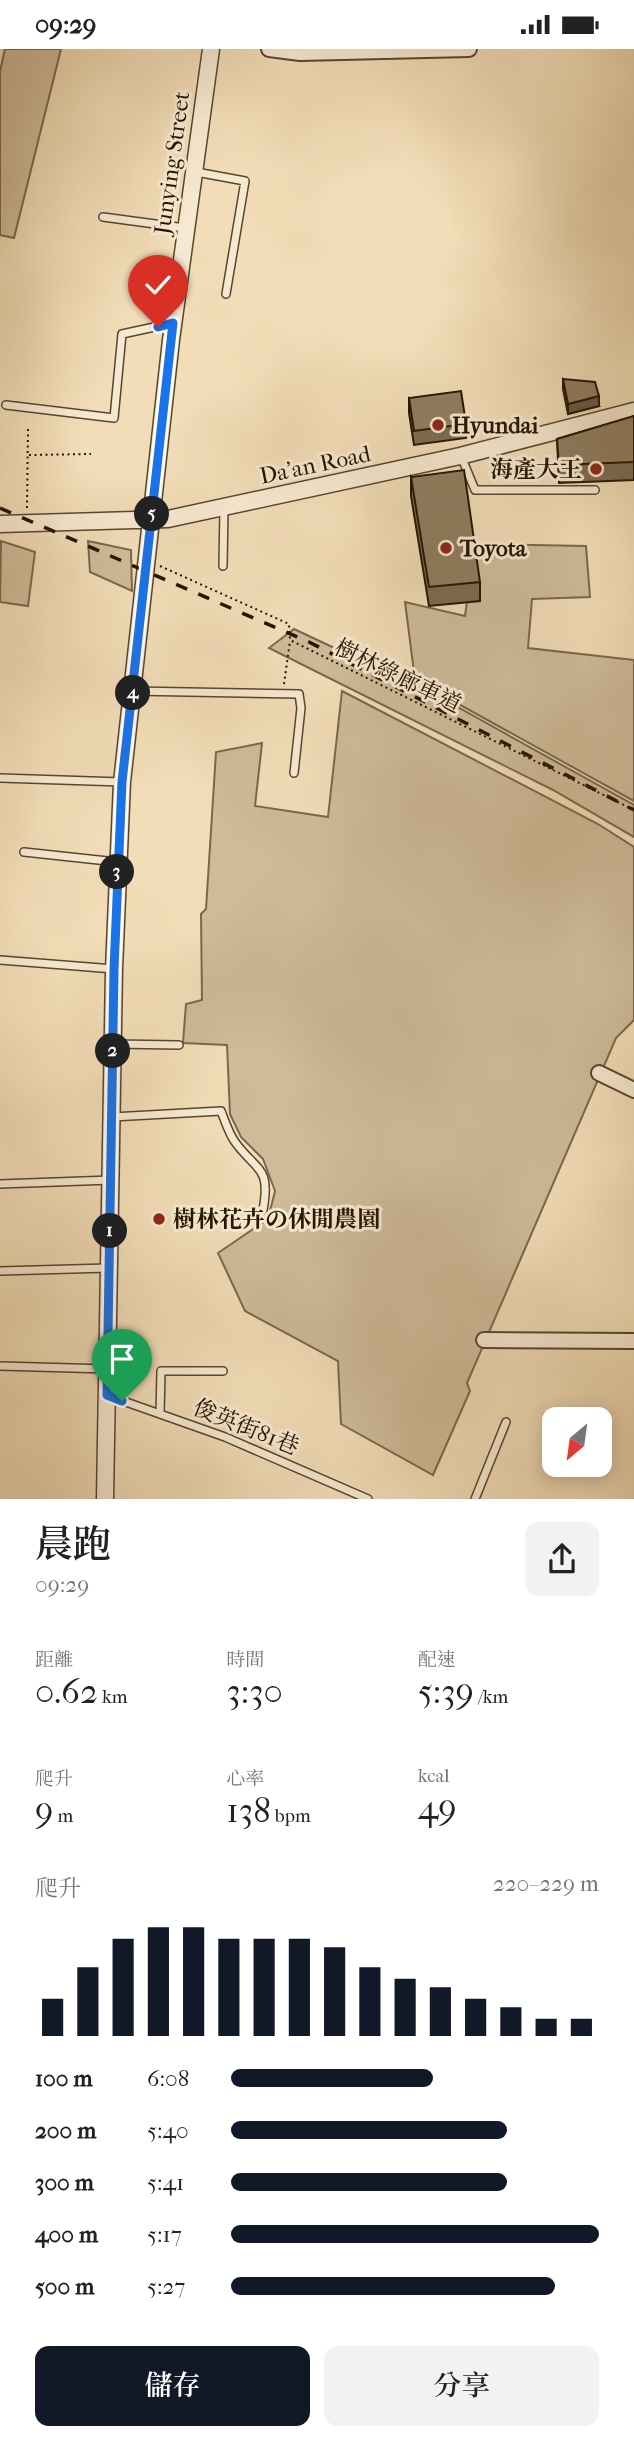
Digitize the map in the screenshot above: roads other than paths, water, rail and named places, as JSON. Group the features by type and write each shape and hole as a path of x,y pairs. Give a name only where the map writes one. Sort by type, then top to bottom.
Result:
{"street":[{"name":"Junying Street","path":"105,1499 114,969 122,782 173,323 211,49"},
{"path":"268,49 300,53 469,49"},
{"name":"Da'an Road","path":"0,524 151,520 225,508 460,456 634,411"},
{"path":"599,1073 634,1090"},
{"path":"484,1339 634,1341"}],"lane":[{"path":"194,172 245,181 226,293"},
{"path":"103,217 186,228"},
{"path":"6,405 114,418 122,334 173,323"},
{"path":"460,456 475,490 595,490"},
{"path":"223,566 225,508"},
{"path":"133,691 299,694 301,708 294,773"},
{"path":"0,778 122,782"},
{"path":"24,852 118,862"},
{"path":"0,960 114,969"},
{"path":"113,1044 179,1045"},
{"path":"112,1117 221,1111 234,1142 257,1164 267,1185 263,1210 250,1216"},
{"path":"0,1184 111,1180"},
{"path":"0,1271 109,1268"},
{"path":"0,1366 108,1369"},
{"path":"160,1414 161,1371 223,1371"},
{"name":"俊英街81巷","path":"107,1395 225,1437 368,1499"},
{"path":"475,1499 506,1422"}],"railway":[{"path":"0,508 309,642 634,810"}],"place":[{"name":"Hyundai","path":"438,425"},
{"name":"海產大王","path":"596,469"},
{"name":"Toyota","path":"446,548"},
{"name":"樹林花卉の休閒農園","path":"159,1219"}]}
